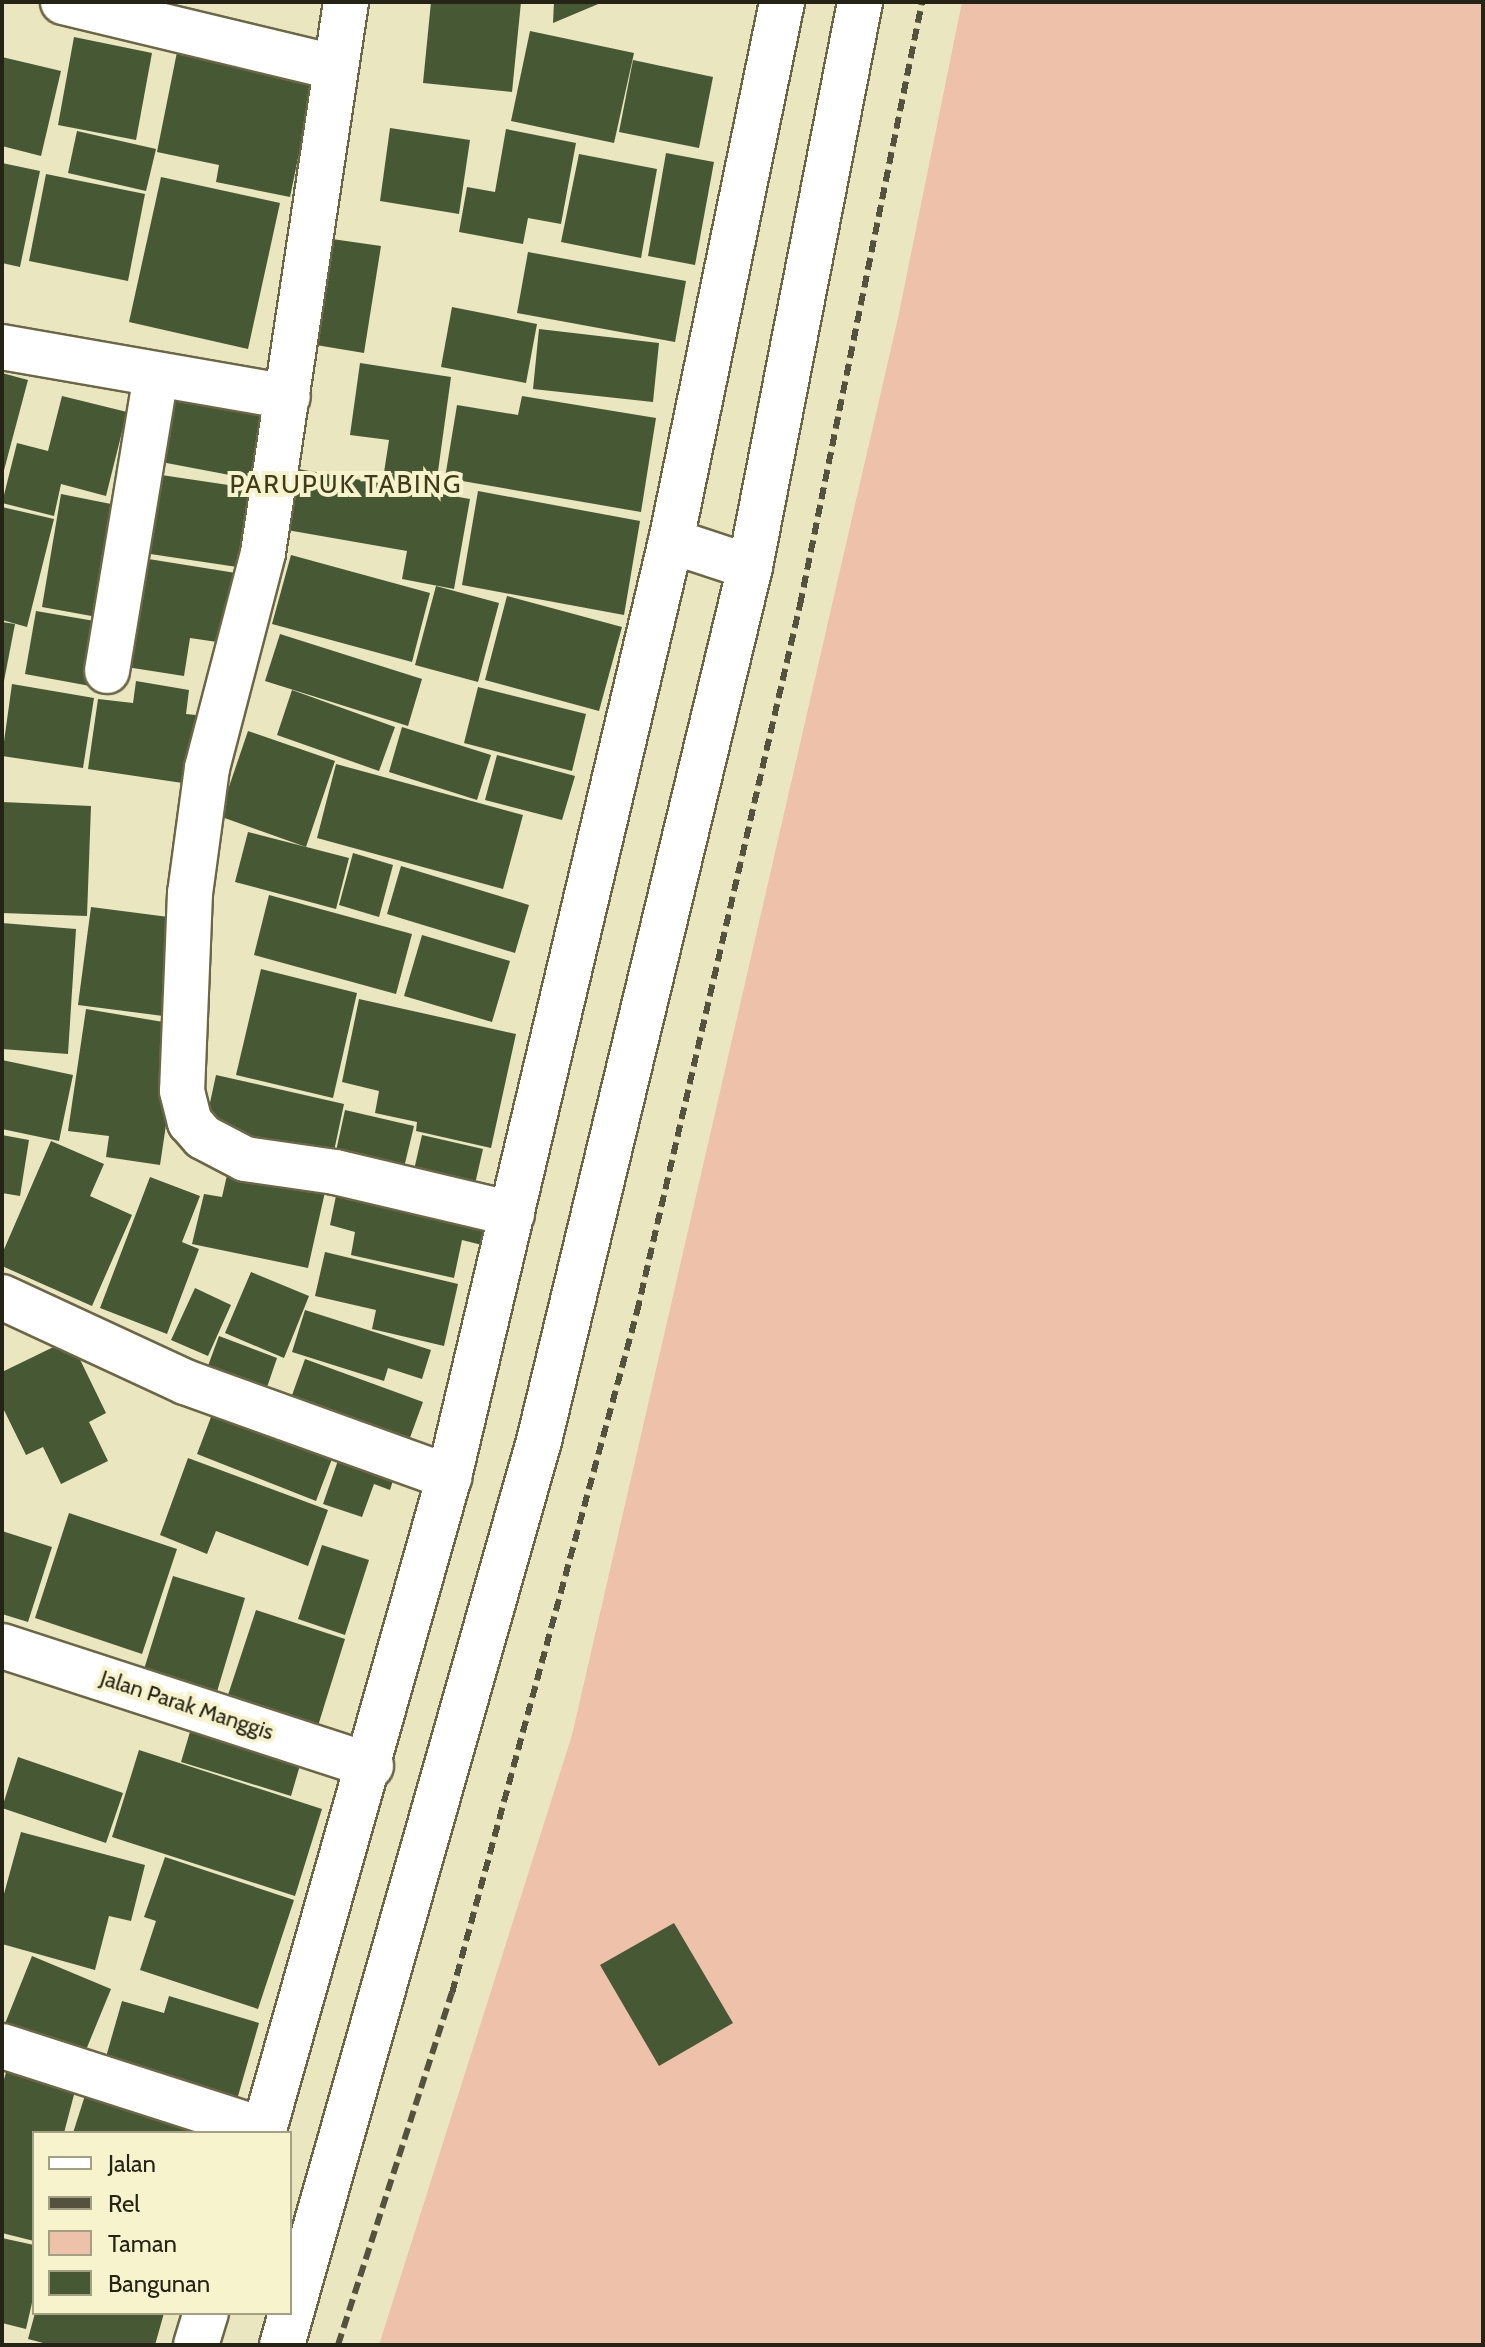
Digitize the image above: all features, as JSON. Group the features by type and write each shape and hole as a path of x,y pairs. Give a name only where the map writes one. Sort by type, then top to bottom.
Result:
{"main road":[{"path":"63,2 334,67"},
{"path":"346,2 263,553 205,783 183,982 185,1110 203,1137 245,1159 335,1172 512,1214"},
{"path":"2,2046 263,2131 371,1766 449,1477 671,541 782,2"},
{"path":"292,2293 302,2241 539,1441 750,567 860,2"},
{"path":"2,347 288,397"},
{"path":"107,671 156,375"},
{"path":"671,541 750,567"},
{"path":"2,1297 185,1382 449,1477"},
{"name":"Jalan Parak Manggis","path":"2,1646 371,1766"},
{"path":"196,2345 205,2315"},
{"path":"282,2345 288,2315"}],"green space":[{"path":"962,2 1483,2 1483,2345 379,2345 572,1735 898,318"}],"building":[{"path":"431,2 521,2 512,92 423,83"},
{"path":"554,2 603,2 553,23"},
{"path":"530,31 634,53 614,143 511,121"},
{"path":"74,37 152,53 136,140 58,125"},
{"path":"179,42 316,71 290,197 216,182 219,165 157,152"},
{"path":"2,57 61,71 41,156 2,146"},
{"path":"633,60 713,77 699,148 619,132"},
{"path":"390,128 470,140 459,214 380,201"},
{"path":"506,129 576,143 561,224 528,218 523,244 459,232 467,187 495,192"},
{"path":"77,131 156,149 146,191 68,173"},
{"path":"666,153 714,162 695,265 648,256"},
{"path":"579,154 657,169 641,258 561,242"},
{"path":"2,163 40,171 20,267 2,263"},
{"path":"46,174 145,194 128,281 29,261"},
{"path":"161,177 280,203 248,349 129,322"},
{"path":"332,239 381,246 364,353 316,345"},
{"path":"528,252 686,281 675,342 517,313"},
{"path":"452,307 537,324 526,383 441,367"},
{"path":"539,329 659,343 653,402 533,389"},
{"path":"360,363 451,377 436,486 383,479 389,440 350,435"},
{"path":"2,373 28,380 3,474 2,474"},
{"path":"169,387 276,407 261,481 156,461"},
{"path":"62,396 127,412 106,496 61,484 54,516 2,503 17,443 48,451"},
{"path":"522,396 656,418 641,512 445,478 457,405 518,415"},
{"path":"298,469 470,499 454,589 402,579 407,551 287,530"},
{"path":"148,473 255,489 244,568 137,552"},
{"path":"478,491 640,521 624,615 462,585"},
{"path":"61,494 116,505 97,617 42,607"},
{"path":"2,507 54,519 27,627 2,620"},
{"path":"291,555 430,593 412,662 272,624"},
{"path":"136,557 242,574 231,644 190,638 184,676 120,666"},
{"path":"436,586 499,603 478,682 415,665"},
{"path":"507,596 622,627 599,711 485,680"},
{"path":"36,611 112,624 101,688 25,674"},
{"path":"2,622 15,624 3,686 2,686"},
{"path":"280,634 422,679 408,726 265,681"},
{"path":"136,681 189,690 186,714 206,716 196,785 88,769 98,699 133,703"},
{"path":"12,684 94,698 83,768 2,756"},
{"path":"478,687 586,714 572,771 464,743"},
{"path":"292,690 395,727 379,771 277,735"},
{"path":"402,727 491,755 477,800 389,772"},
{"path":"248,731 335,761 306,847 219,816"},
{"path":"497,755 575,776 562,820 485,800"},
{"path":"336,764 523,815 503,889 317,838"},
{"path":"2,802 91,806 87,916 2,913"},
{"path":"248,832 349,858 336,909 235,882"},
{"path":"353,853 393,865 379,917 339,905"},
{"path":"401,866 529,905 515,953 387,914"},
{"path":"269,895 412,934 396,994 254,955"},
{"path":"91,907 184,919 171,1017 78,1005"},
{"path":"2,923 76,929 68,1054 2,1049"},
{"path":"422,935 510,961 492,1022 404,996"},
{"path":"261,969 357,993 333,1098 236,1075"},
{"path":"359,999 516,1034 491,1148 416,1131 417,1122 375,1113 379,1091 342,1082"},
{"path":"86,1009 181,1025 160,1165 106,1157 109,1136 68,1131"},
{"path":"2,1060 73,1075 59,1141 2,1129"},
{"path":"216,1075 344,1104 330,1170 203,1135"},
{"path":"345,1110 414,1126 401,1180 333,1165"},
{"path":"2,1135 29,1140 20,1196 2,1193"},
{"path":"422,1135 483,1149 472,1197 411,1183"},
{"path":"51,1141 104,1164 90,1196 132,1215 92,1306 2,1266 2,1254"},
{"path":"230,1162 327,1183 308,1268 192,1244 204,1194 222,1197"},
{"path":"340,1176 490,1210 482,1245 462,1240 454,1278 351,1255 355,1232 330,1225"},
{"path":"150,1177 200,1196 182,1242 199,1249 167,1334 100,1308"},
{"path":"325,1252 458,1284 444,1346 372,1329 376,1310 315,1296"},
{"path":"251,1272 309,1296 284,1358 225,1333"},
{"path":"195,1288 231,1305 208,1356 171,1340"},
{"path":"305,1310 431,1350 422,1379 388,1368 384,1381 292,1352"},
{"path":"219,1336 277,1358 264,1396 205,1374"},
{"path":"70,1339 106,1413 89,1422 108,1461 61,1484 43,1447 26,1455 2,1406 2,1372"},
{"path":"305,1359 423,1402 404,1454 286,1412"},
{"path":"219,1396 338,1443 316,1501 197,1454"},
{"path":"344,1443 399,1461 390,1490 374,1484 362,1517 323,1504"},
{"path":"188,1458 328,1510 308,1566 216,1531 207,1554 160,1535"},
{"path":"69,1513 177,1549 142,1654 35,1618"},
{"path":"2,1531 52,1547 28,1622 2,1614"},
{"path":"322,1545 369,1560 345,1635 298,1619"},
{"path":"173,1576 245,1598 213,1705 140,1682"},
{"path":"256,1610 345,1639 317,1729 227,1698"},
{"path":"195,1715 305,1748 291,1796 181,1762"},
{"path":"139,1750 322,1809 295,1896 112,1837"},
{"path":"18,1757 123,1793 106,1843 2,1808"},
{"path":"21,1832 145,1865 131,1921 109,1916 95,1970 2,1944 2,1901"},
{"path":"165,1857 294,1900 258,2009 140,1970 156,1921 144,1917"},
{"path":"674,1923 733,2023 659,2066 600,1965"},
{"path":"32,1956 111,1989 79,2067 2,2031"},
{"path":"169,1996 259,2023 234,2110 102,2071 122,2001 164,2013"},
{"path":"8,2065 77,2083 65,2131 32,2131 32,2240 2,2233 2,2087"},
{"path":"88,2086 214,2131 74,2131"},
{"path":"2,2238 32,2245 32,2303 26,2329 2,2323"},
{"path":"34,2315 163,2315 155,2345 51,2345 28,2339"}],"railway":[{"path":"338,2345 452,1993 637,1312 800,605 922,2"}],"district":[{"name":"PARUPUK TABING","path":"346,485"}]}
